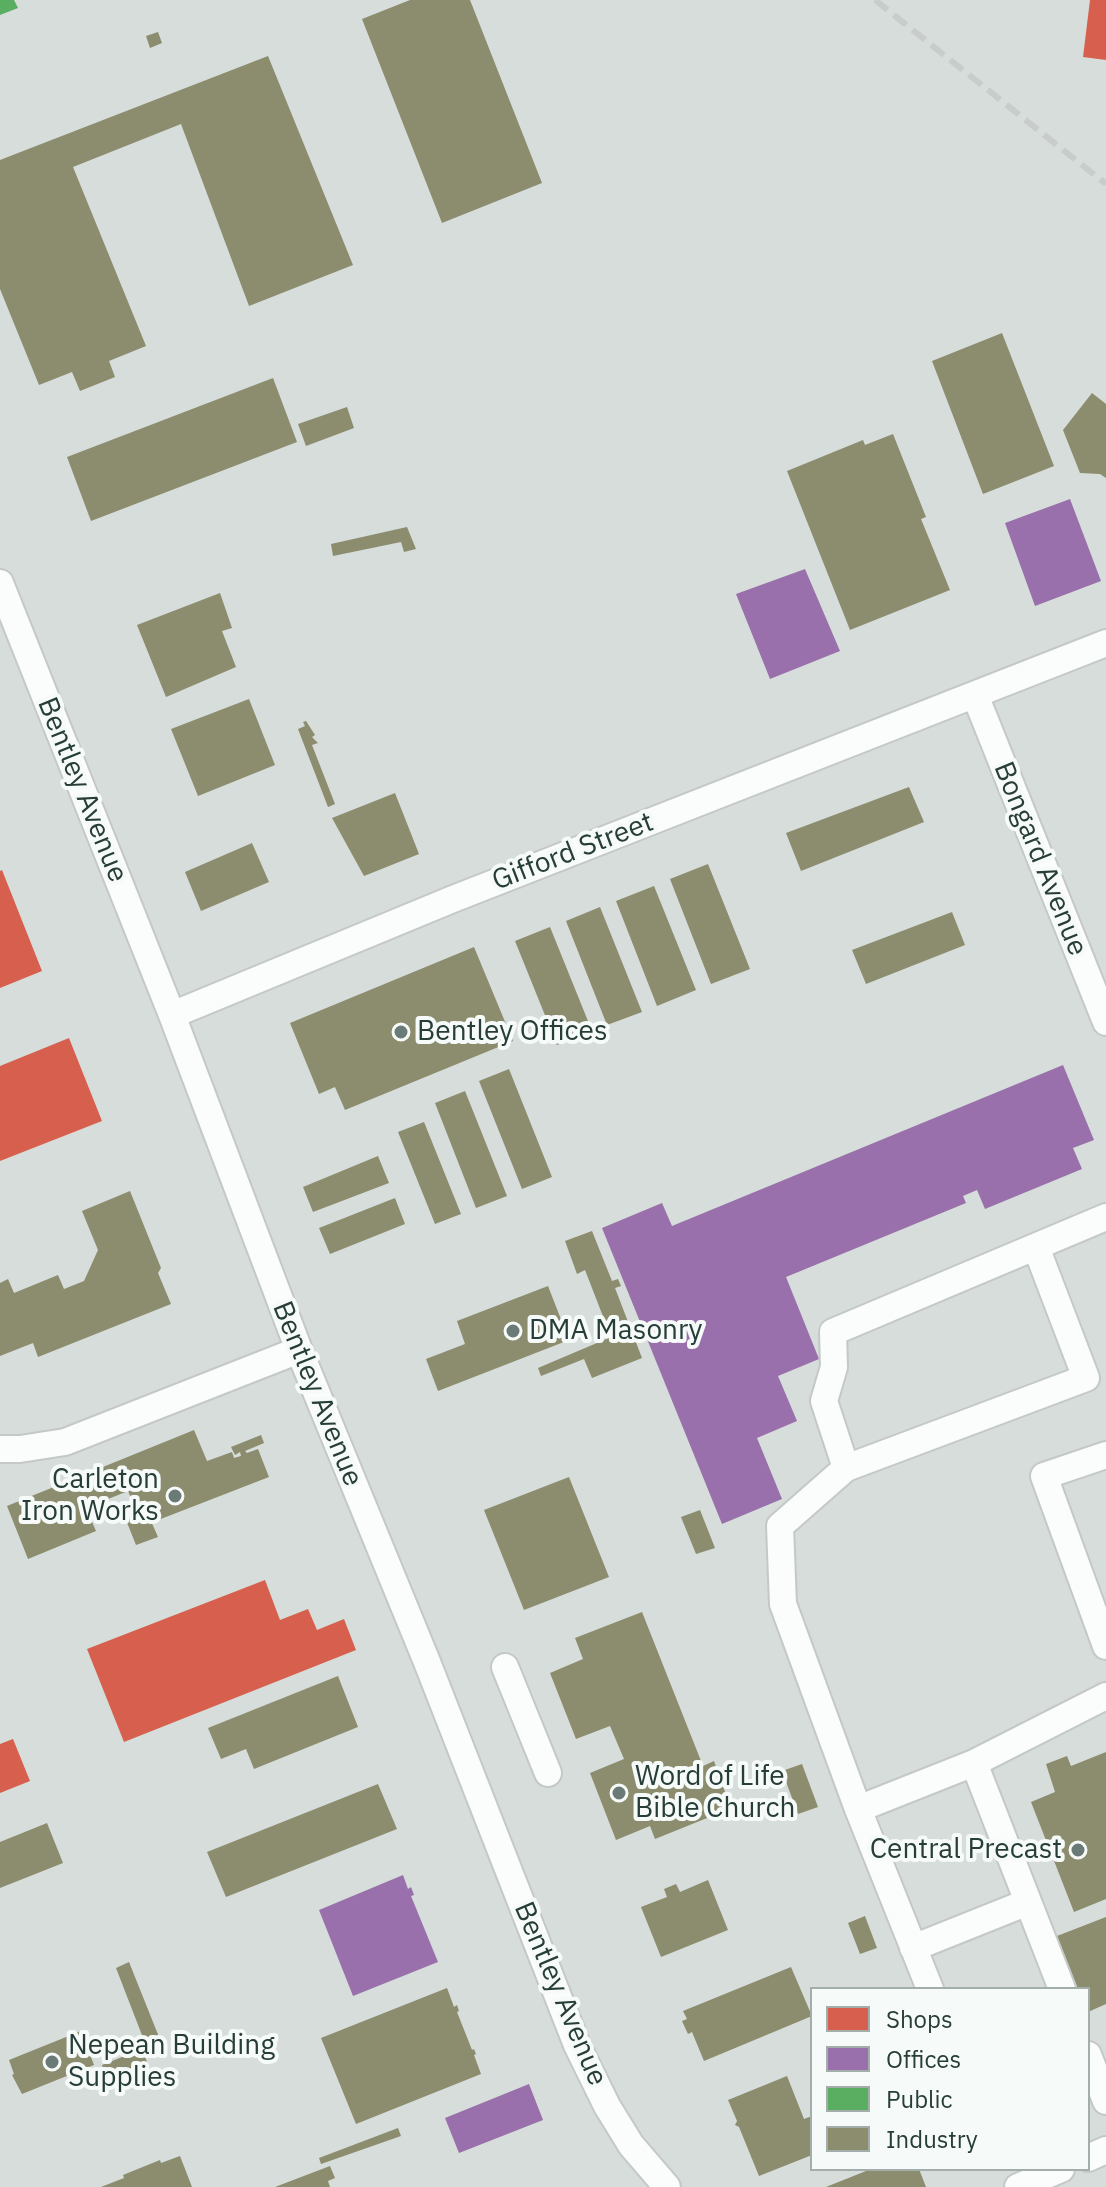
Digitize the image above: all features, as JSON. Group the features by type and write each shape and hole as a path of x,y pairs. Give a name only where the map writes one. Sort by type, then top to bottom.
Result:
{"street":[{"name":"Bentley Avenue","path":"0,583 172,1015 299,1350 427,1662 577,2045 627,2139 667,2187"},
{"name":"Gifford Street","path":"172,1015 453,899 1106,643"},
{"name":"Bongard Avenue","path":"975,695 1106,1022"},
{"path":"846,1468 824,1401 834,1367 833,1332 1106,1217"},
{"path":"929,1987 858,1809 783,1604 780,1526 846,1468 1086,1378 1036,1247"},
{"path":"0,1449 65,1442 299,1350"},
{"path":"1106,1455 1044,1476 1106,1646"},
{"path":"505,1667 548,1773"},
{"path":"858,1809 974,1763 1106,1696"},
{"path":"974,1763 1061,1987"},
{"path":"913,1948 1028,1902"},
{"path":"1095,2059 1106,2101"},
{"path":"1015,2187 1056,2171"}],"shaded area":[{"path":"0,0 1106,0 1106,2187 0,2187"}],"building: Shops":[{"path":"1090,0 1106,0 1106,60 1083,57"},
{"path":"0,871 42,971 0,988"},
{"path":"69,1038 102,1121 0,1161 0,1066"},
{"path":"265,1580 280,1620 308,1609 317,1630 344,1619 356,1650 124,1742 87,1649"},
{"path":"13,1739 30,1781 0,1793 0,1744"}],"building: Offices":[{"path":"1070,499 1101,581 1035,606 1005,523"},
{"path":"805,569 840,651 770,679 736,594"},
{"path":"1063,1065 1094,1140 1073,1148 1082,1169 985,1209 977,1190 963,1196 966,1203 786,1277 819,1359 778,1376 797,1421 757,1438 782,1499 722,1524 602,1228 662,1203 672,1226"},
{"path":"403,1875 408,1889 411,1887 414,1895 411,1896 438,1962 353,1996 319,1910"},
{"path":"529,2084 543,2120 459,2153 445,2118"}],"building: Public":[{"path":"0,0 14,0 18,8 0,15"}],"building: Industry":[{"path":"410,0 470,0 542,183 442,223 362,19"},
{"path":"158,32 162,43 150,48 146,36"},
{"path":"268,56 353,265 249,306 181,124 73,167 146,346 109,361 115,377 80,391 72,372 39,385 0,289 0,160"},
{"path":"1002,333 1054,466 983,494 932,361"},
{"path":"273,378 297,442 91,521 67,457"},
{"path":"1092,393 1106,404 1106,478 1100,474 1080,473 1063,430"},
{"path":"347,407 354,428 306,446 298,424"},
{"path":"893,434 926,517 921,519 950,590 850,630 787,471 863,440 865,445"},
{"path":"407,527 416,549 404,552 401,542 333,556 331,544"},
{"path":"220,593 232,628 222,631 236,667 166,697 137,625"},
{"path":"249,699 275,765 198,796 171,729"},
{"path":"306,721 318,743 312,745 335,804 328,807 298,729 305,726 303,722"},
{"path":"909,787 924,822 801,871 786,833"},
{"path":"395,793 419,854 364,876 332,818"},
{"path":"252,843 269,882 201,911 185,872"},
{"path":"708,864 750,969 711,984 670,879"},
{"path":"654,886 696,990 657,1006 616,901"},
{"path":"600,907 642,1012 607,1025 566,921"},
{"path":"952,912 965,945 866,984 852,950"},
{"path":"550,927 592,1031 557,1045 515,941"},
{"name":"Bentley Offices","path":"474,947 513,1041 345,1110 335,1087 319,1094 290,1023"},
{"path":"509,1069 552,1177 522,1189 479,1081"},
{"path":"465,1091 507,1196 476,1208 435,1103"},
{"path":"424,1122 461,1214 435,1224 398,1132"},
{"path":"378,1156 389,1183 313,1212 303,1187"},
{"path":"130,1191 161,1268 158,1273 171,1304 38,1357 33,1343 0,1356 0,1283 8,1279 14,1293 58,1275 64,1289 84,1281 98,1250 82,1211"},
{"path":"395,1198 405,1224 330,1254 319,1228"},
{"path":"592,1231 612,1281 618,1279 621,1286 615,1288 642,1358 592,1378 584,1359 541,1376 538,1368 611,1337 585,1270 577,1274 565,1241"},
{"name":"DMA Masonry","path":"548,1286 569,1340 438,1391 426,1359 465,1344 457,1321"},
{"name":"Carleton Iron Works","path":"194,1430 207,1461 232,1452 234,1458 241,1456 240,1452 235,1455 231,1447 261,1435 264,1443 245,1451 258,1449 269,1477 153,1522 145,1500 134,1505 128,1491 86,1508 96,1531 28,1559 7,1506"},
{"path":"569,1477 609,1577 524,1610 484,1510"},
{"path":"700,1510 715,1548 696,1554 681,1517"},
{"path":"147,1512 158,1537 136,1545 126,1520"},
{"path":"642,1612 703,1766 714,1761 729,1803 720,1807 722,1812 655,1839 650,1826 616,1840 590,1773 624,1759 610,1726 576,1739 550,1673 583,1659 575,1638"},
{"path":"338,1676 358,1727 254,1769 246,1749 221,1759 208,1728"},
{"name":"Central Precast","path":"1106,1752 1106,1899 1074,1912 1031,1802 1055,1792 1046,1764 1067,1756 1071,1766"},
{"path":"802,1764 818,1807 798,1814 782,1771"},
{"path":"378,1784 397,1829 226,1897 207,1852"},
{"path":"47,1823 63,1863 0,1888 0,1842"},
{"path":"708,1880 728,1930 661,1957 641,1907 667,1897 664,1889 676,1884 680,1892"},
{"path":"865,1916 877,1948 860,1954 848,1923"},
{"name":"Central Precast","path":"1106,1917 1106,2004 1090,2011 1090,1987 1077,1987 1057,1936"},
{"path":"129,1962 161,2042 147,2048 116,1968"},
{"path":"791,1967 810,2017 704,2061 692,2032 688,2034 682,2021 687,2019 683,2011"},
{"path":"447,1988 454,2007 457,2005 481,2074 356,2124 321,2038"},
{"name":"Nepean Building Supplies","path":"81,2031 94,2065 22,2094 12,2075 9,2060"},
{"path":"142,2049 147,2062 107,2078 102,2065"},
{"path":"787,2076 804,2119 810,2117 810,2156 759,2176 739,2127 735,2125 737,2121 728,2100"},
{"path":"398,2128 401,2136 321,2164 319,2158"},
{"path":"180,2156 192,2187 101,2187 160,2160 161,2163"},
{"path":"330,2166 335,2178 328,2181 330,2187 275,2187"},
{"path":"866,2171 920,2171 926,2187 826,2187"}],"railway":[{"path":"875,0 1106,184"}],"place":[{"name":"Bentley Offices","path":"401,1032"},
{"name":"DMA Masonry","path":"513,1331"},
{"name":"Carleton Iron Works","path":"175,1496"},
{"name":"Word of Life Bible Church","path":"619,1793"},
{"name":"Central Precast","path":"1078,1850"},
{"name":"Nepean Building Supplies","path":"52,2062"}]}
